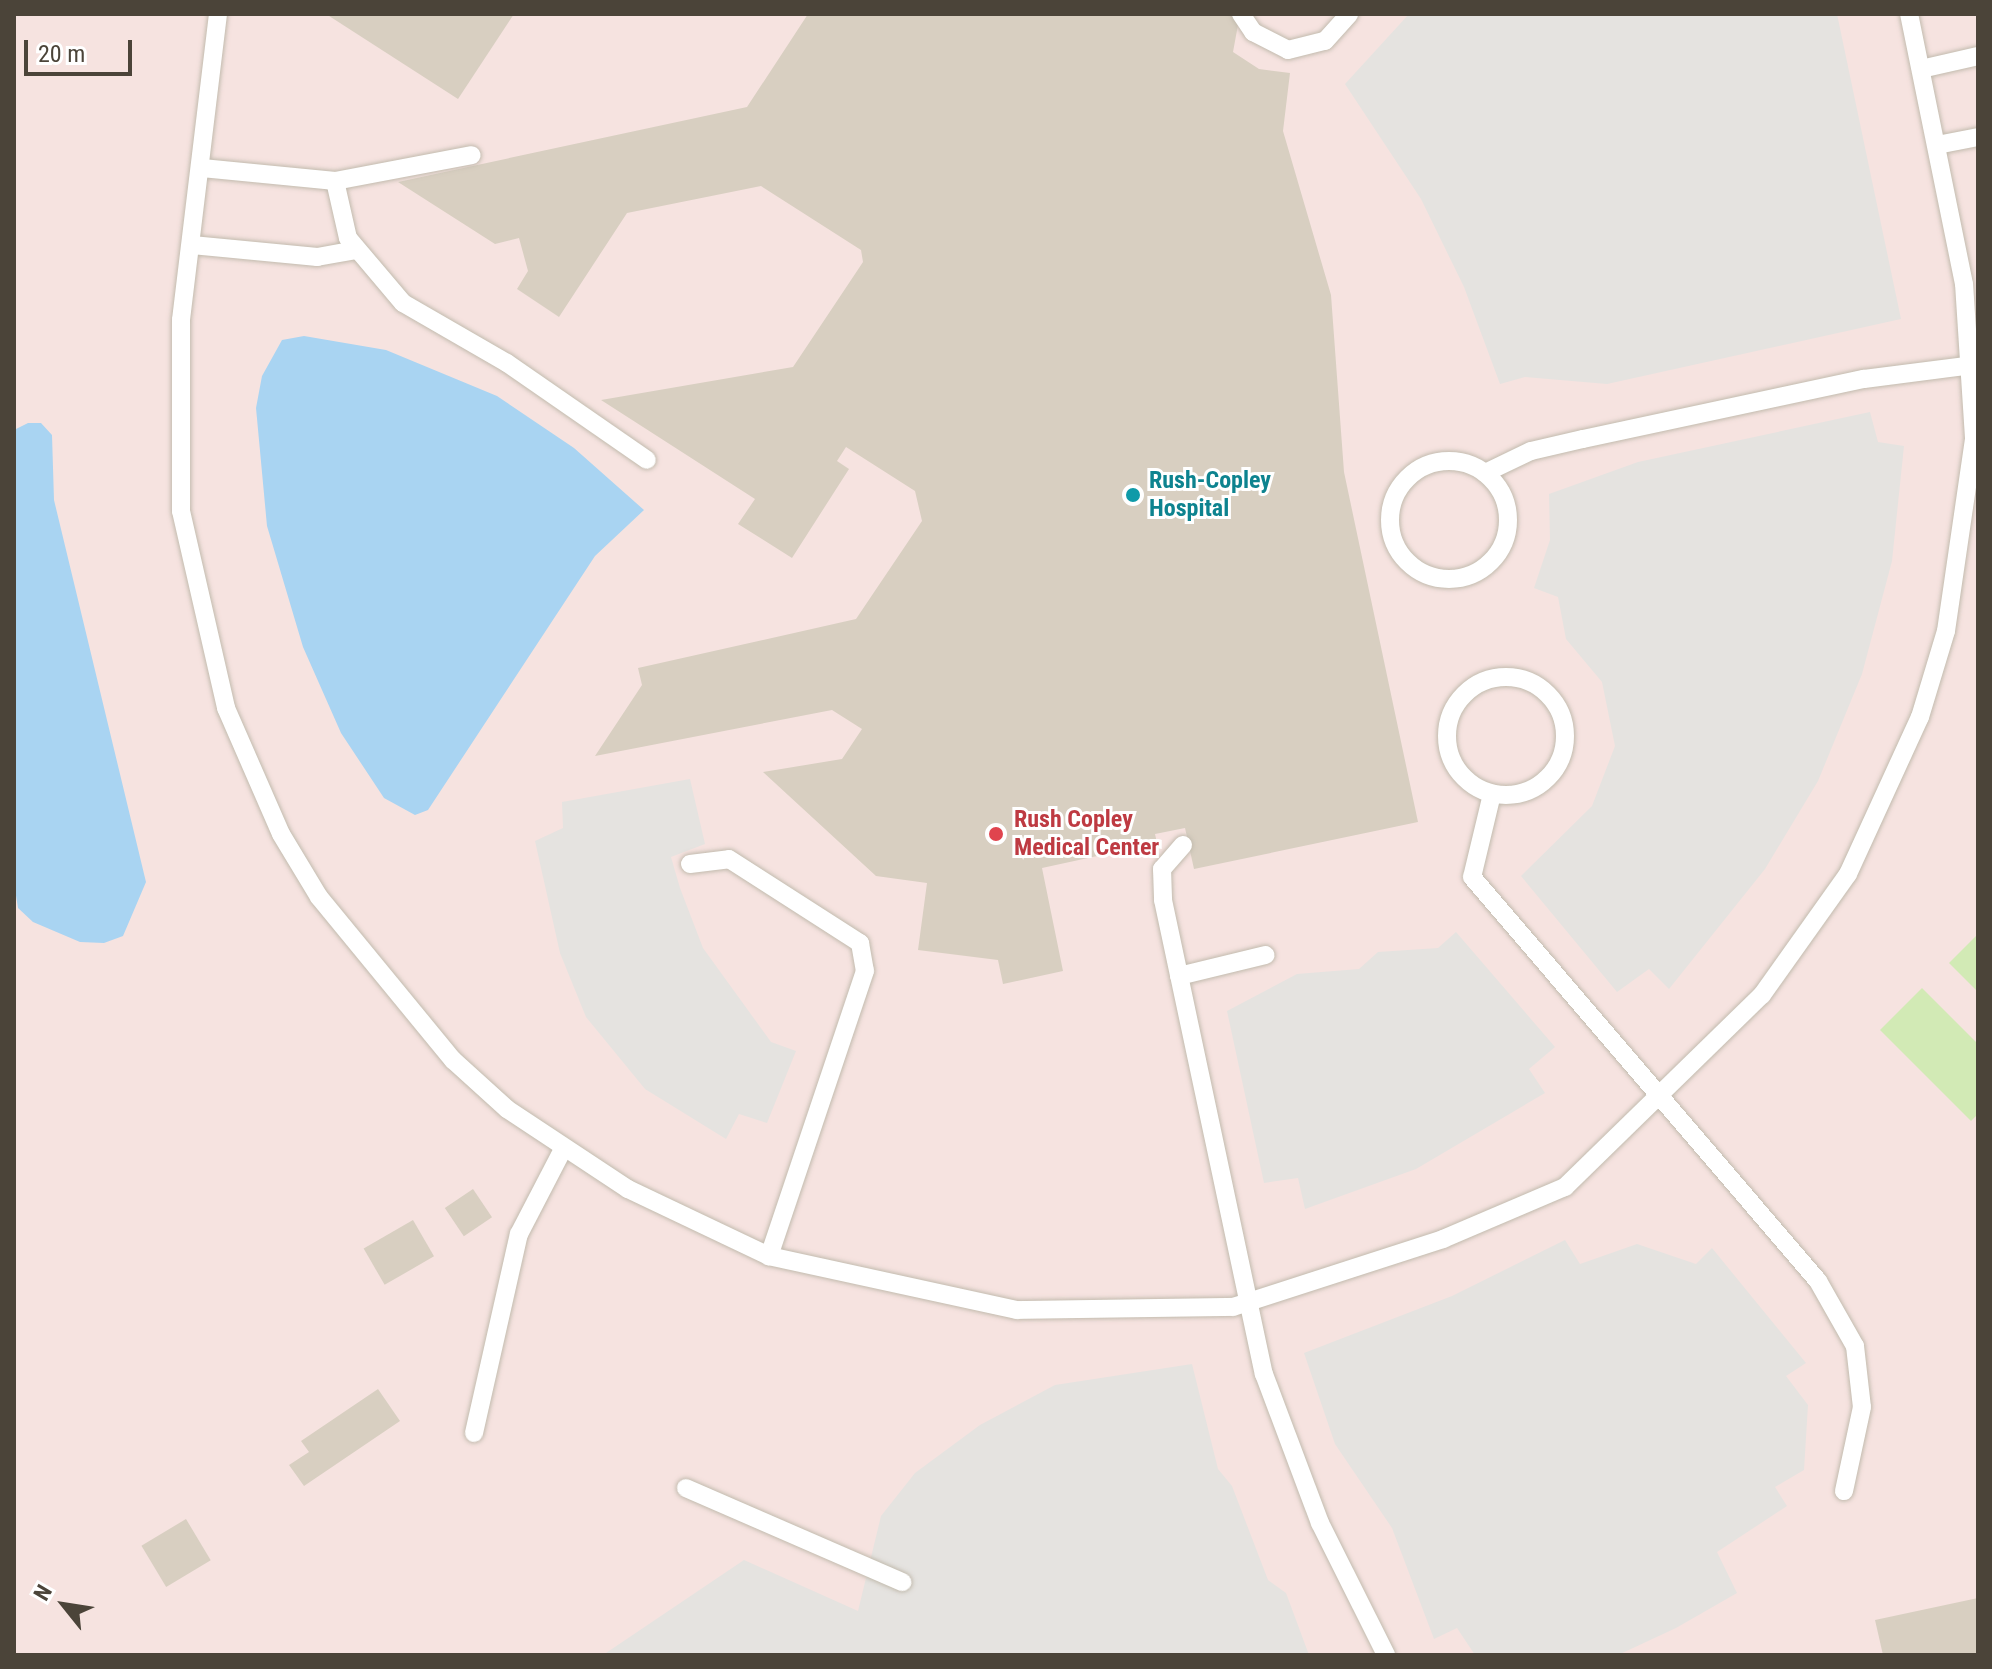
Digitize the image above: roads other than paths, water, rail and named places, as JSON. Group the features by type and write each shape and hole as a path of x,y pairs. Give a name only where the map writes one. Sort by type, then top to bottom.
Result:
{"lane":[{"path":"218,14 175,399 181,511 210,652 253,776 319,897 396,999 507,1109 563,1149 697,1227 769,1256 1017,1310 1249,1302 1443,1239 1565,1187 1658,1102 1762,995 1848,874 1888,794 1929,688 1961,561 1974,365 1937,145 1909,14"},
{"path":"1241,14 1253,32 1288,50 1325,41 1349,14"},
{"path":"1921,69 1978,56"},
{"path":"1937,145 1978,137"},
{"path":"202,168 335,181 472,155"},
{"path":"335,181 355,250 403,303 507,363 647,460"},
{"path":"192,245 317,257 355,250"},
{"path":"1485,473 1502,495 1508,522 1495,556 1447,579 1412,566 1399,551 1391,511 1410,476 1447,461 1485,473 1570,442 1864,379 1974,365"},
{"path":"1519,678 1553,700 1565,739 1549,777 1513,795 1492,794 1475,787 1451,759 1448,723 1475,686 1519,678"},
{"path":"1492,794 1472,877 1658,1102 1818,1281 1855,1346 1862,1407 1844,1491"},
{"path":"1183,845 1162,869 1179,976 1264,1374 1320,1523 1386,1655"},
{"path":"690,864 729,859 860,943 865,971 769,1256"},
{"path":"1179,976 1266,955"},
{"path":"474,1433 519,1234 563,1149"},
{"path":"686,1488 902,1582"}],"water":[{"path":"304,336 386,350 497,396 574,448 644,510 595,556 428,810 415,815 384,798 341,733 303,647 267,526 256,408 262,376 282,340"},
{"path":"28,423 41,423 52,435 54,500 146,882 123,936 104,943 80,942 33,922 18,908 14,883 14,430"}],"place":[{"name":"Rush-Copley Hospital","path":"1133,495"},
{"name":"Rush Copley Medical Center","path":"996,834"}]}
